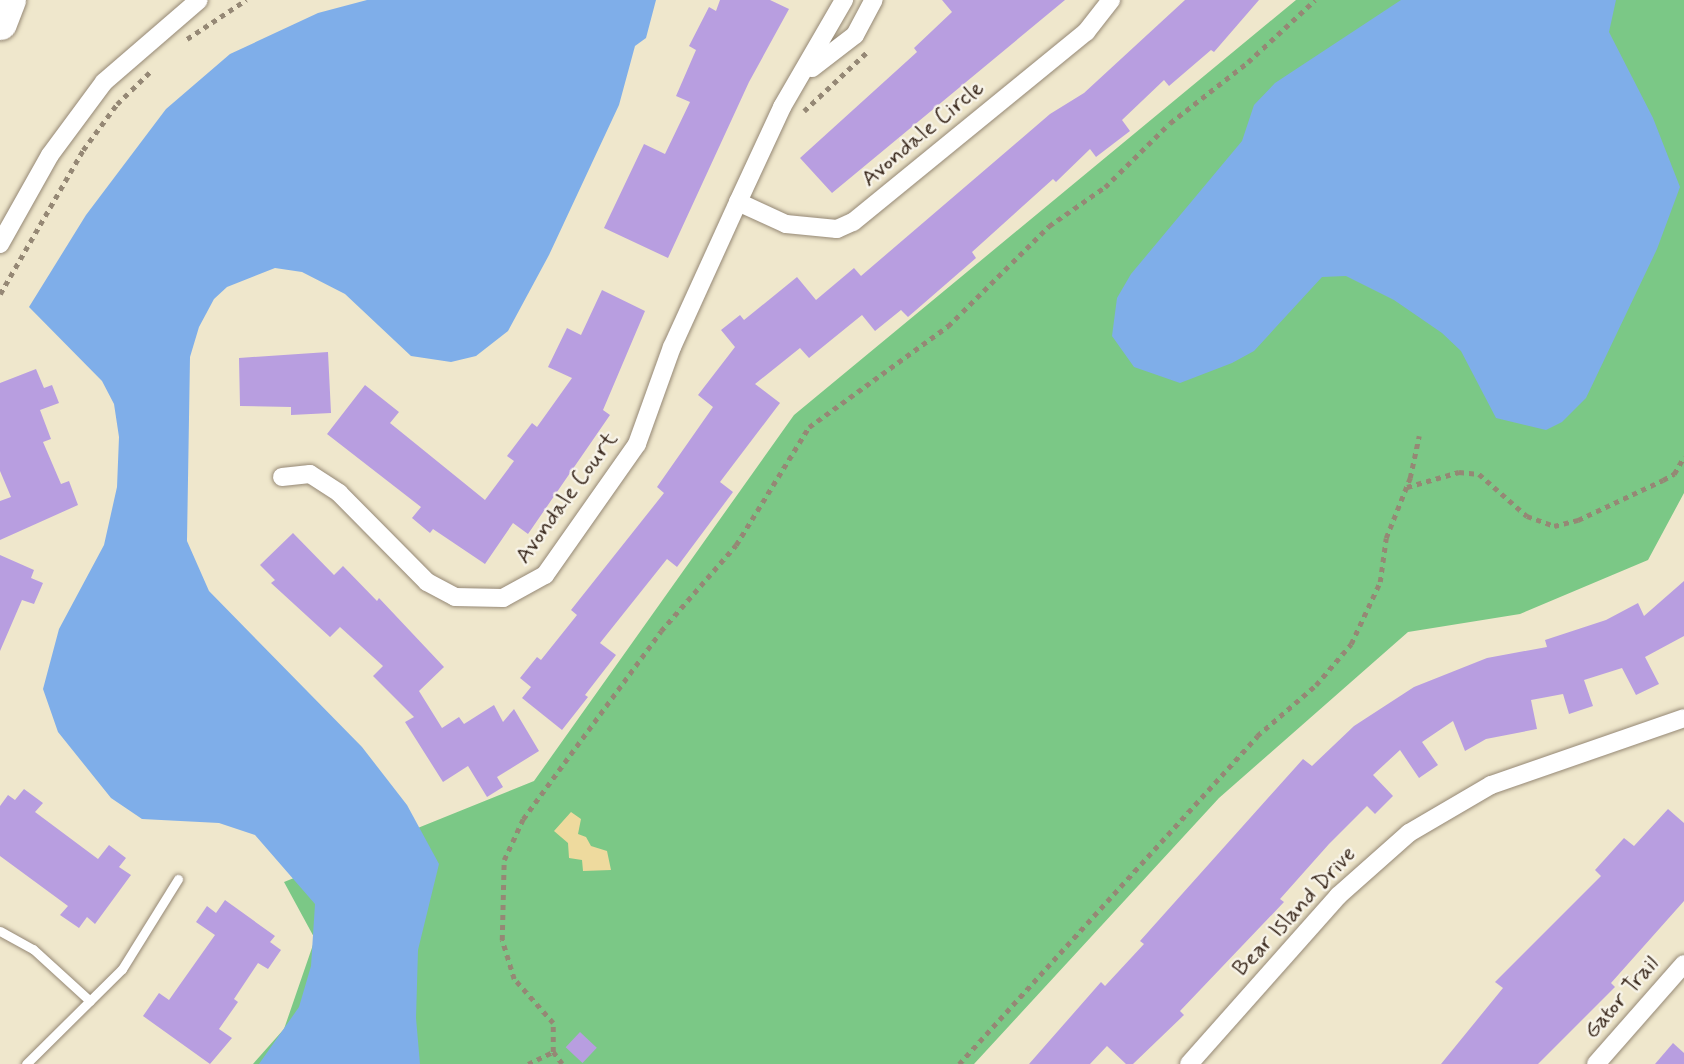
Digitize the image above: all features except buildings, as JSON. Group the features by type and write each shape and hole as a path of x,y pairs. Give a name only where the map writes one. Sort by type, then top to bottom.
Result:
{"highway":[{"path":"0,23 9,0"}],"street":[{"path":"0,244 50,155 88,102 132,54 199,0"},
{"name":"Avondale Court","path":"282,477 310,474 340,493 440,591 487,600 532,585 555,563 637,444 672,347 738,202 844,0"},
{"path":"803,74 855,35 874,0"},
{"name":"Avondale Circle","path":"738,202 786,224 837,229 853,222 1086,32 1111,0"},
{"name":"Bear Island Drive","path":"1189,1064 1338,896 1409,833 1491,785 1684,718"},
{"name":"Gator Trail","path":"1596,1064 1684,964"}],"lane":[{"path":"26,1064 122,969 178,880"},
{"path":"0,931 33,949 90,1001"}],"path":[{"path":"175,47 246,0"},
{"path":"562,1064 553,1052 553,1023 514,979 502,940 504,860 523,819 661,631 736,545 809,427 948,326 1049,226 1105,187 1170,123 1248,62 1315,0"},
{"path":"797,118 862,60 872,43"},
{"path":"0,294 83,150 117,104 155,66"},
{"path":"959,1064 1257,736 1317,685 1339,659 1373,603 1386,538 1406,488 1419,436"},
{"path":"1406,488 1459,472 1479,474 1527,516 1554,526 1578,520 1663,480 1674,474 1684,457"},
{"path":"528,1064 553,1052"}],"green space":[{"path":"1296,0 1684,0 1684,493 1648,560 1520,614 1408,632 1219,798 974,1064 253,1064 284,1029 315,939 284,882 534,781 794,415"}],"sand":[{"path":"571,812 581,819 578,834 586,837 591,846 607,851 611,870 583,871 582,860 569,858 568,843 554,831"}],"water":[{"path":"367,0 656,0 646,38 635,46 619,105 549,255 508,331 476,356 451,362 411,356 345,294 302,272 275,268 227,287 214,299 199,327 190,357 187,541 209,591 362,747 407,805 439,864 418,950 416,1018 420,1064 259,1064 299,1007 311,966 315,904 255,835 219,823 142,819 111,798 58,732 43,689 59,629 104,545 117,487 119,437 114,404 102,381 29,307 86,215 166,109 230,54 318,13"},
{"path":"1401,0 1616,0 1609,32 1653,118 1680,187 1657,249 1586,398 1562,422 1546,430 1496,418 1461,351 1442,333 1394,300 1346,276 1322,277 1254,351 1232,363 1180,383 1134,367 1112,336 1117,298 1131,274 1242,141 1254,105 1275,83"}]}
